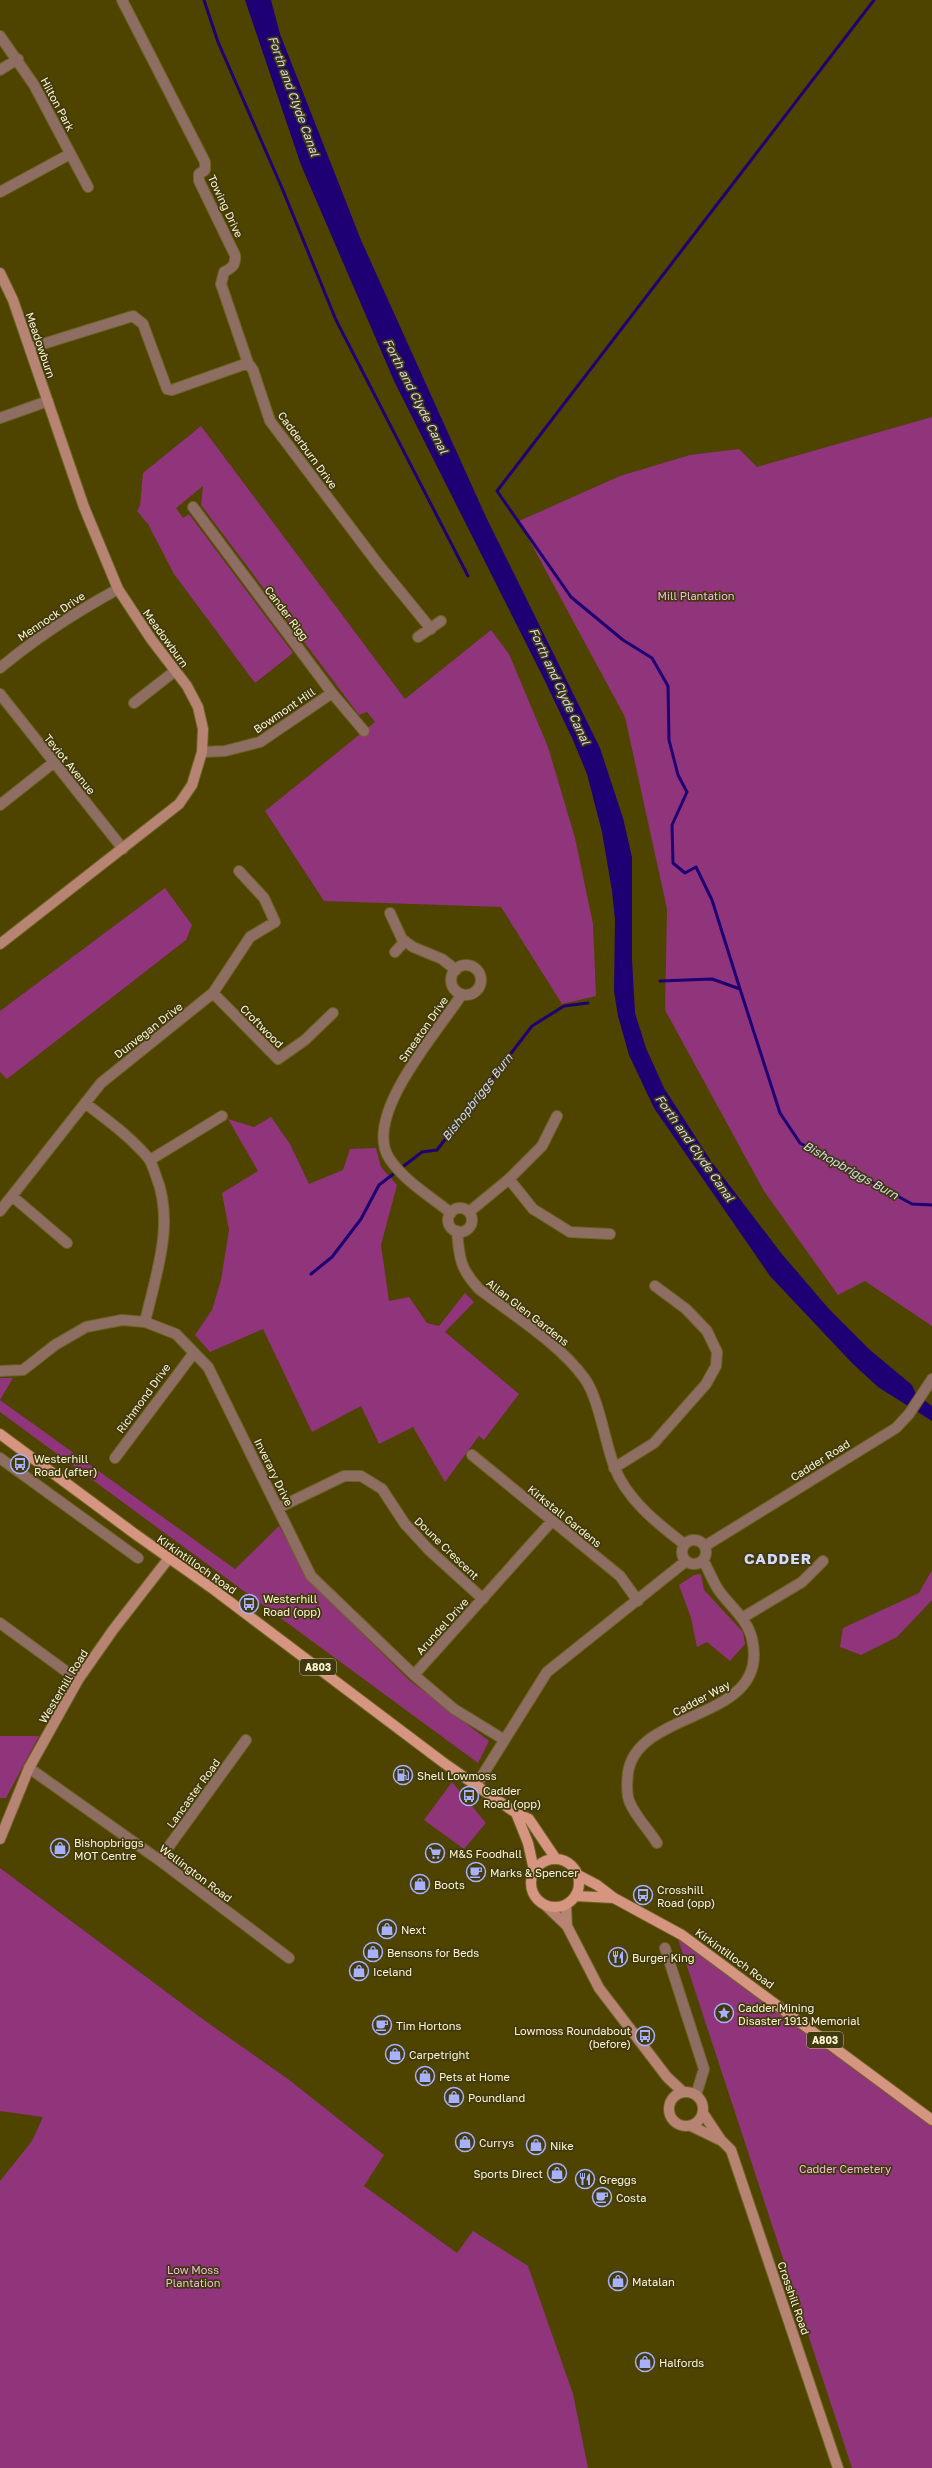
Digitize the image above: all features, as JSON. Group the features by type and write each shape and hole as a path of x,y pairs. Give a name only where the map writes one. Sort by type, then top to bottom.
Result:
{"main road":[{"name":"Kirkintilloch Road","path":"0,1434 226,1598 444,1763 477,1784 516,1813 529,1819 556,1858"},
{"path":"516,1813 528,1843 534,1870"},
{"path":"556,1858 543,1861 534,1870 531,1880 532,1890 537,1899 545,1905 559,1907 566,1904 576,1896 579,1882 578,1875"},
{"name":"A803","path":"556,1858 570,1863 578,1875"},
{"name":"Kirkintilloch Road","path":"578,1875 597,1885 614,1898 682,1935 932,2120"},
{"name":"Kirkintilloch Road","path":"576,1896 614,1898"}],"street":[{"name":"Towing Drive","path":"122,0 147,45 205,162 205,170 199,174 199,181 235,255 234,264 232,268 224,272 221,284 248,362"},
{"name":"Hilton Park","path":"0,36 18,59 34,85 88,187"},
{"path":"0,70 18,59"},
{"path":"0,192 70,154"},
{"name":"Meadowburn","path":"0,273 9,291 30,348 84,507 118,589 151,640 187,686 198,707 203,729 202,752 197,775 179,804 0,944"},
{"path":"30,348 133,316 143,324 164,386 169,390 248,362"},
{"name":"Cadderburn Drive","path":"248,362 253,370 270,420 378,564 431,629"},
{"path":"0,418 48,400"},
{"name":"Cander Rigg","path":"193,507 332,693 364,732"},
{"name":"Mennock Drive","path":"0,668 32,642 73,614 118,589"},
{"path":"418,637 441,621"},
{"path":"134,703 175,670"},
{"name":"Bowmont Hill","path":"202,752 225,751 260,742 332,693"},
{"name":"Teviot Avenue","path":"0,694 53,763 123,849"},
{"path":"0,805 53,763"},
{"name":"Dunvegan Drive","path":"0,1211 101,1083 213,993 250,937 275,922 264,898 239,871"},
{"path":"390,913 405,941 413,947 442,959 456,970"},
{"path":"395,952 405,941"},
{"path":"470,966 481,976 480,987 472,994 462,994 455,990 452,982 456,970 460,967 470,966"},
{"name":"Croftwood","path":"213,993 278,1059 305,1040 333,1013"},
{"name":"Smeaton Drive","path":"451,1213 407,1179 388,1157 383,1132 393,1101 411,1066 462,994"},
{"path":"85,1103 131,1140 150,1160 160,1184 165,1215 165,1234 145,1322"},
{"path":"150,1160 222,1116"},
{"path":"469,1212 509,1179 542,1146 557,1116"},
{"path":"509,1179 533,1210 570,1232 610,1234"},
{"path":"12,1196 67,1243"},
{"path":"460,1208 469,1212 472,1219 470,1226 465,1231 457,1231 449,1224 451,1213 460,1208"},
{"name":"Allan Glen Gardens","path":"457,1231 458,1257 467,1277 478,1289 561,1352 586,1380 599,1414 614,1468 634,1500 659,1525 684,1544"},
{"path":"614,1468 654,1444 706,1384 716,1366 717,1352 707,1331 686,1309 655,1286"},
{"name":"Inverary Drive","path":"0,1371 18,1372 23,1370 55,1346 86,1327 122,1320 145,1322 176,1334 187,1344 193,1354 208,1367 311,1576 414,1675 454,1709 503,1739"},
{"name":"Richmond Drive","path":"115,1458 193,1354"},
{"name":"Cadder Road","path":"705,1546 896,1428 909,1414 932,1379"},
{"name":"Kirkstall Gardens","path":"472,1455 620,1576 638,1601"},
{"path":"0,1458 138,1558"},
{"name":"Doune Crescent","path":"278,1508 344,1476 361,1476 382,1489 405,1524 429,1550 483,1598"},
{"name":"Arundel Drive","path":"414,1675 552,1521"},
{"path":"695,1539 705,1546 706,1553 703,1560 693,1564 686,1561 682,1555 684,1544 695,1539"},
{"name":"Westerhill Road","path":"0,1839 29,1768 78,1680 169,1558"},
{"name":"Cadder Way","path":"657,1843 630,1803 626,1784 629,1763 639,1746 740,1691 753,1670 752,1640 742,1618 720,1591 703,1560"},
{"path":"477,1784 503,1739 547,1672 638,1601 686,1561"},
{"path":"742,1618 802,1582 823,1561"},
{"path":"0,1623 78,1680"},
{"name":"Lancaster Road","path":"159,1860 246,1740"},
{"name":"Wellington Road","path":"29,1768 159,1860 288,1958"},
{"path":"566,1904 567,1926"},
{"path":"545,1905 567,1926 599,1988 667,2077 683,2092 696,2095 703,2106 703,2113 697,2123 691,2126 682,2126 674,2121 669,2113 672,2099 667,2077"},
{"path":"665,1948 704,2069 696,2095"},
{"path":"672,2099 683,2092"},
{"name":"Crosshill Road","path":"703,2113 721,2140 731,2150 838,2468"},
{"name":"Crosshill Road","path":"691,2126 721,2140"}],"green space":[{"name":"Mill Plantation","path":"932,417 932,1326 865,1281 838,1295 764,1191 665,1010 667,909 625,717 519,521 620,476 690,455 739,449 757,467"},
{"path":"201,426 405,699 491,630 509,654 548,747 575,838 593,924 596,996 562,1004 501,907 324,901 265,811 375,722 367,712 359,715 201,505 203,486 176,508 183,518 189,514 293,653 255,683 174,574 148,524 137,511 140,506 143,473"},
{"path":"165,888 192,925 186,940 7,1079 0,1072 0,1011"},
{"path":"271,1117 290,1144 309,1184 343,1170 350,1149 376,1148 381,1167 397,1185 381,1245 389,1301 409,1297 427,1323 439,1326 465,1293 474,1302 445,1332 519,1394 484,1440 479,1436 445,1482 413,1427 379,1444 361,1406 312,1432 263,1329 210,1352 195,1335 212,1310 221,1280 229,1230 222,1193 258,1171 228,1119 254,1127"},
{"path":"0,1378 13,1378 0,1400"},
{"path":"0,1400 235,1569 279,1526 309,1580 409,1680 489,1741 478,1763 0,1412"},
{"path":"932,1570 932,1600 897,1637 861,1655 840,1647 843,1628 919,1593"},
{"path":"701,1574 704,1590 743,1632 745,1644 730,1661 707,1642 697,1647 691,1618 679,1585 694,1575"},
{"path":"0,1736 39,1736 6,1798 0,1798"},
{"path":"452,1782 486,1823 464,1849 424,1820"},
{"name":"Low Moss Plantation","path":"0,1868 208,2023 288,2079 384,2155 364,2186 457,2253 473,2231 528,2266 573,2394 588,2468 0,2468 0,2181 32,2141 43,2117 0,2111"},
{"name":"Cadder Cemetery","path":"677,1936 932,2124 932,2468 852,2468"}],"water":[{"name":"Forth and Clyde Canal","path":"245,0 271,0 280,34 361,240 486,517 600,748 623,818 632,857 632,959 635,1013 646,1048 664,1088 711,1161 781,1253 829,1309 870,1350 912,1385 916,1394 932,1406 932,1421 878,1387 852,1363 770,1276 654,1108 629,1055 618,1016 614,991 615,920 612,891 602,832 587,774 573,740 543,677 395,383 301,165"}],"waterway":[{"path":"204,0 218,42 282,188 336,320 468,576"},
{"path":"740,989 712,900 696,867 685,873 673,863 672,825 687,792 678,775 669,740 668,686 652,658 623,640 571,597 497,491 874,0"},
{"name":"Bishopbriggs Burn","path":"660,981 712,979 740,989 780,1113 800,1143 912,1204 932,1205"},
{"name":"Bishopbriggs Burn","path":"311,1274 332,1257 361,1219 379,1185 422,1152 437,1150 532,1026 564,1006 588,1003"}],"place":[{"name":"Westerhill Road (after)","path":"20,1464"},
{"name":"Westerhill Road (opp)","path":"249,1604"},
{"name":"Shell Lowmoss","path":"403,1775"},
{"name":"Cadder Road (opp)","path":"469,1796"},
{"name":"Bishopbriggs MOT Centre","path":"60,1848"},
{"name":"M&S Foodhall","path":"435,1853"},
{"name":"Marks & Spencer","path":"476,1872"},
{"name":"Boots","path":"420,1884"},
{"name":"Crosshill Road (opp)","path":"643,1895"},
{"name":"Next","path":"387,1929"},
{"name":"Bensons for Beds","path":"373,1952"},
{"name":"Burger King","path":"618,1957"},
{"name":"Iceland","path":"359,1971"},
{"name":"Cadder Mining Disaster 1913 Memorial","path":"724,2013"},
{"name":"Tim Hortons","path":"382,2025"},
{"name":"Lowmoss Roundabout (before)","path":"645,2036"},
{"name":"Carpetright","path":"395,2054"},
{"name":"Pets at Home","path":"425,2076"},
{"name":"Poundland","path":"454,2097"},
{"name":"Currys","path":"465,2142"},
{"name":"Nike","path":"536,2145"},
{"name":"Sports Direct","path":"557,2173"},
{"name":"Greggs","path":"585,2179"},
{"name":"Costa","path":"602,2197"},
{"name":"Matalan","path":"618,2281"},
{"name":"Halfords","path":"645,2362"}],"district":[{"name":"CADDER","path":"778,1558"}]}
